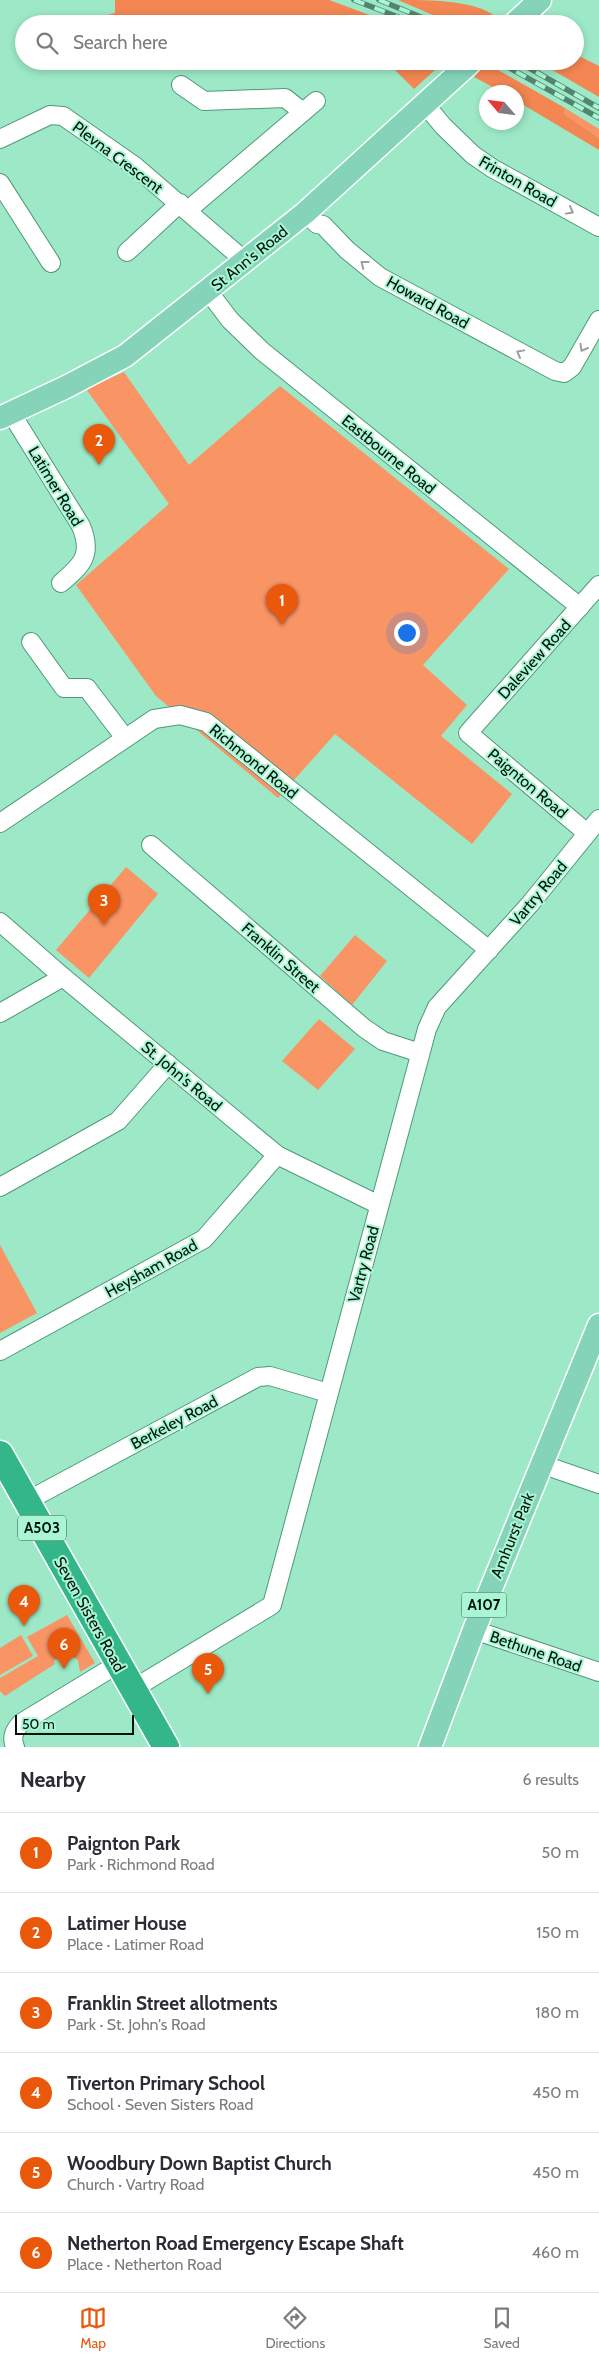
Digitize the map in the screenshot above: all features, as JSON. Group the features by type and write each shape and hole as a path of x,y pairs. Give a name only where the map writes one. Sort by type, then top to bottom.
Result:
{"highway":[{"name":"Seven Sisters Road","path":"0,1454 27,1501 109,1670 133,1690 166,1747"}],"main road":[{"path":"524,15 540,0"},
{"name":"St Ann's Road","path":"6,415 66,387 125,356 305,213 462,70"},
{"name":"Amhurst Park","path":"430,1747 474,1630 599,1325"}],"street":[{"name":"Plevna Crescent","path":"126,252 310,106 285,98 204,101 181,85"},
{"name":"Frinton Road","path":"424,103 443,126 473,155 492,168 599,227"},
{"name":"Plevna Crescent","path":"0,139 43,118 58,115 108,147 184,207 245,261"},
{"path":"0,183 51,263"},
{"name":"Howard Road","path":"305,213 317,224 322,225 346,250 380,276 555,371 564,373 572,368 599,320"},
{"name":"Eastbourne Road","path":"208,291 230,320 262,352 580,607"},
{"name":"Latimer Road","path":"6,415 81,526 86,539 82,565 61,584"},
{"name":"Daleview Road","path":"468,733 599,585"},
{"path":"31,642 64,688 87,688 125,738"},
{"name":"Richmond Road","path":"0,823 154,719 180,715 206,722 489,950"},
{"name":"Paignton Road","path":"468,733 587,833"},
{"name":"Vartry Road","path":"133,1690 272,1605 427,1029 437,1007 489,950 599,819"},
{"name":"Franklin Street","path":"151,845 364,1028 383,1041 420,1053"},
{"name":"St. John's Road","path":"0,922 63,977 277,1155 379,1205"},
{"path":"0,1013 63,977"},
{"path":"0,1186 118,1121 168,1064"},
{"name":"Heysham Road","path":"0,1351 204,1240 277,1155"},
{"name":"Berkeley Road","path":"27,1501 258,1377 270,1376 328,1393"},
{"path":"541,1464 599,1484"},
{"name":"Bethune Road","path":"474,1630 599,1672"},
{"path":"15,1740 21,1723 109,1670"}],"shaded area":[{"path":"115,0 329,0 370,15 108,15 115,13"},
{"path":"398,0 463,4 493,15 433,15"},
{"path":"584,58 599,66 599,97 552,70 584,70"},
{"path":"395,70 435,70 414,89"},
{"path":"480,70 498,70 565,108 564,114 599,138 599,150 524,105 524,85 489,85 474,77"},
{"path":"565,108 599,129 599,138 564,114"},
{"path":"124,372 189,465 280,386 509,569 423,665 467,705 441,736 512,794 472,844 335,734 278,798 156,696 76,585 169,504 86,389"},
{"path":"126,867 158,894 89,978 56,950"},
{"path":"355,935 387,961 352,1005 320,976"},
{"path":"319,1019 355,1049 318,1090 282,1061"},
{"path":"0,1245 37,1313 0,1333"},
{"path":"67,1615 95,1663 80,1672 78,1660 70,1655 54,1660 55,1664 5,1696 0,1691 0,1678 38,1656 27,1637"},
{"path":"21,1635 33,1656 0,1675 0,1648"}],"railway":[{"path":"354,0 393,15"},
{"path":"379,0 416,15"},
{"path":"513,70 599,118"},
{"path":"533,70 599,108"}],"place":[{"name":"Latimer House","path":"99,465"},
{"name":"Paignton Park","path":"282,625"},
{"name":"Franklin Street allotments","path":"104,925"},
{"name":"Tiverton Primary School","path":"24,1626"},
{"name":"Netherton Road Emergency Escape Shaft","path":"64,1669"},
{"name":"Woodbury Down Baptist Church","path":"208,1694"}]}
